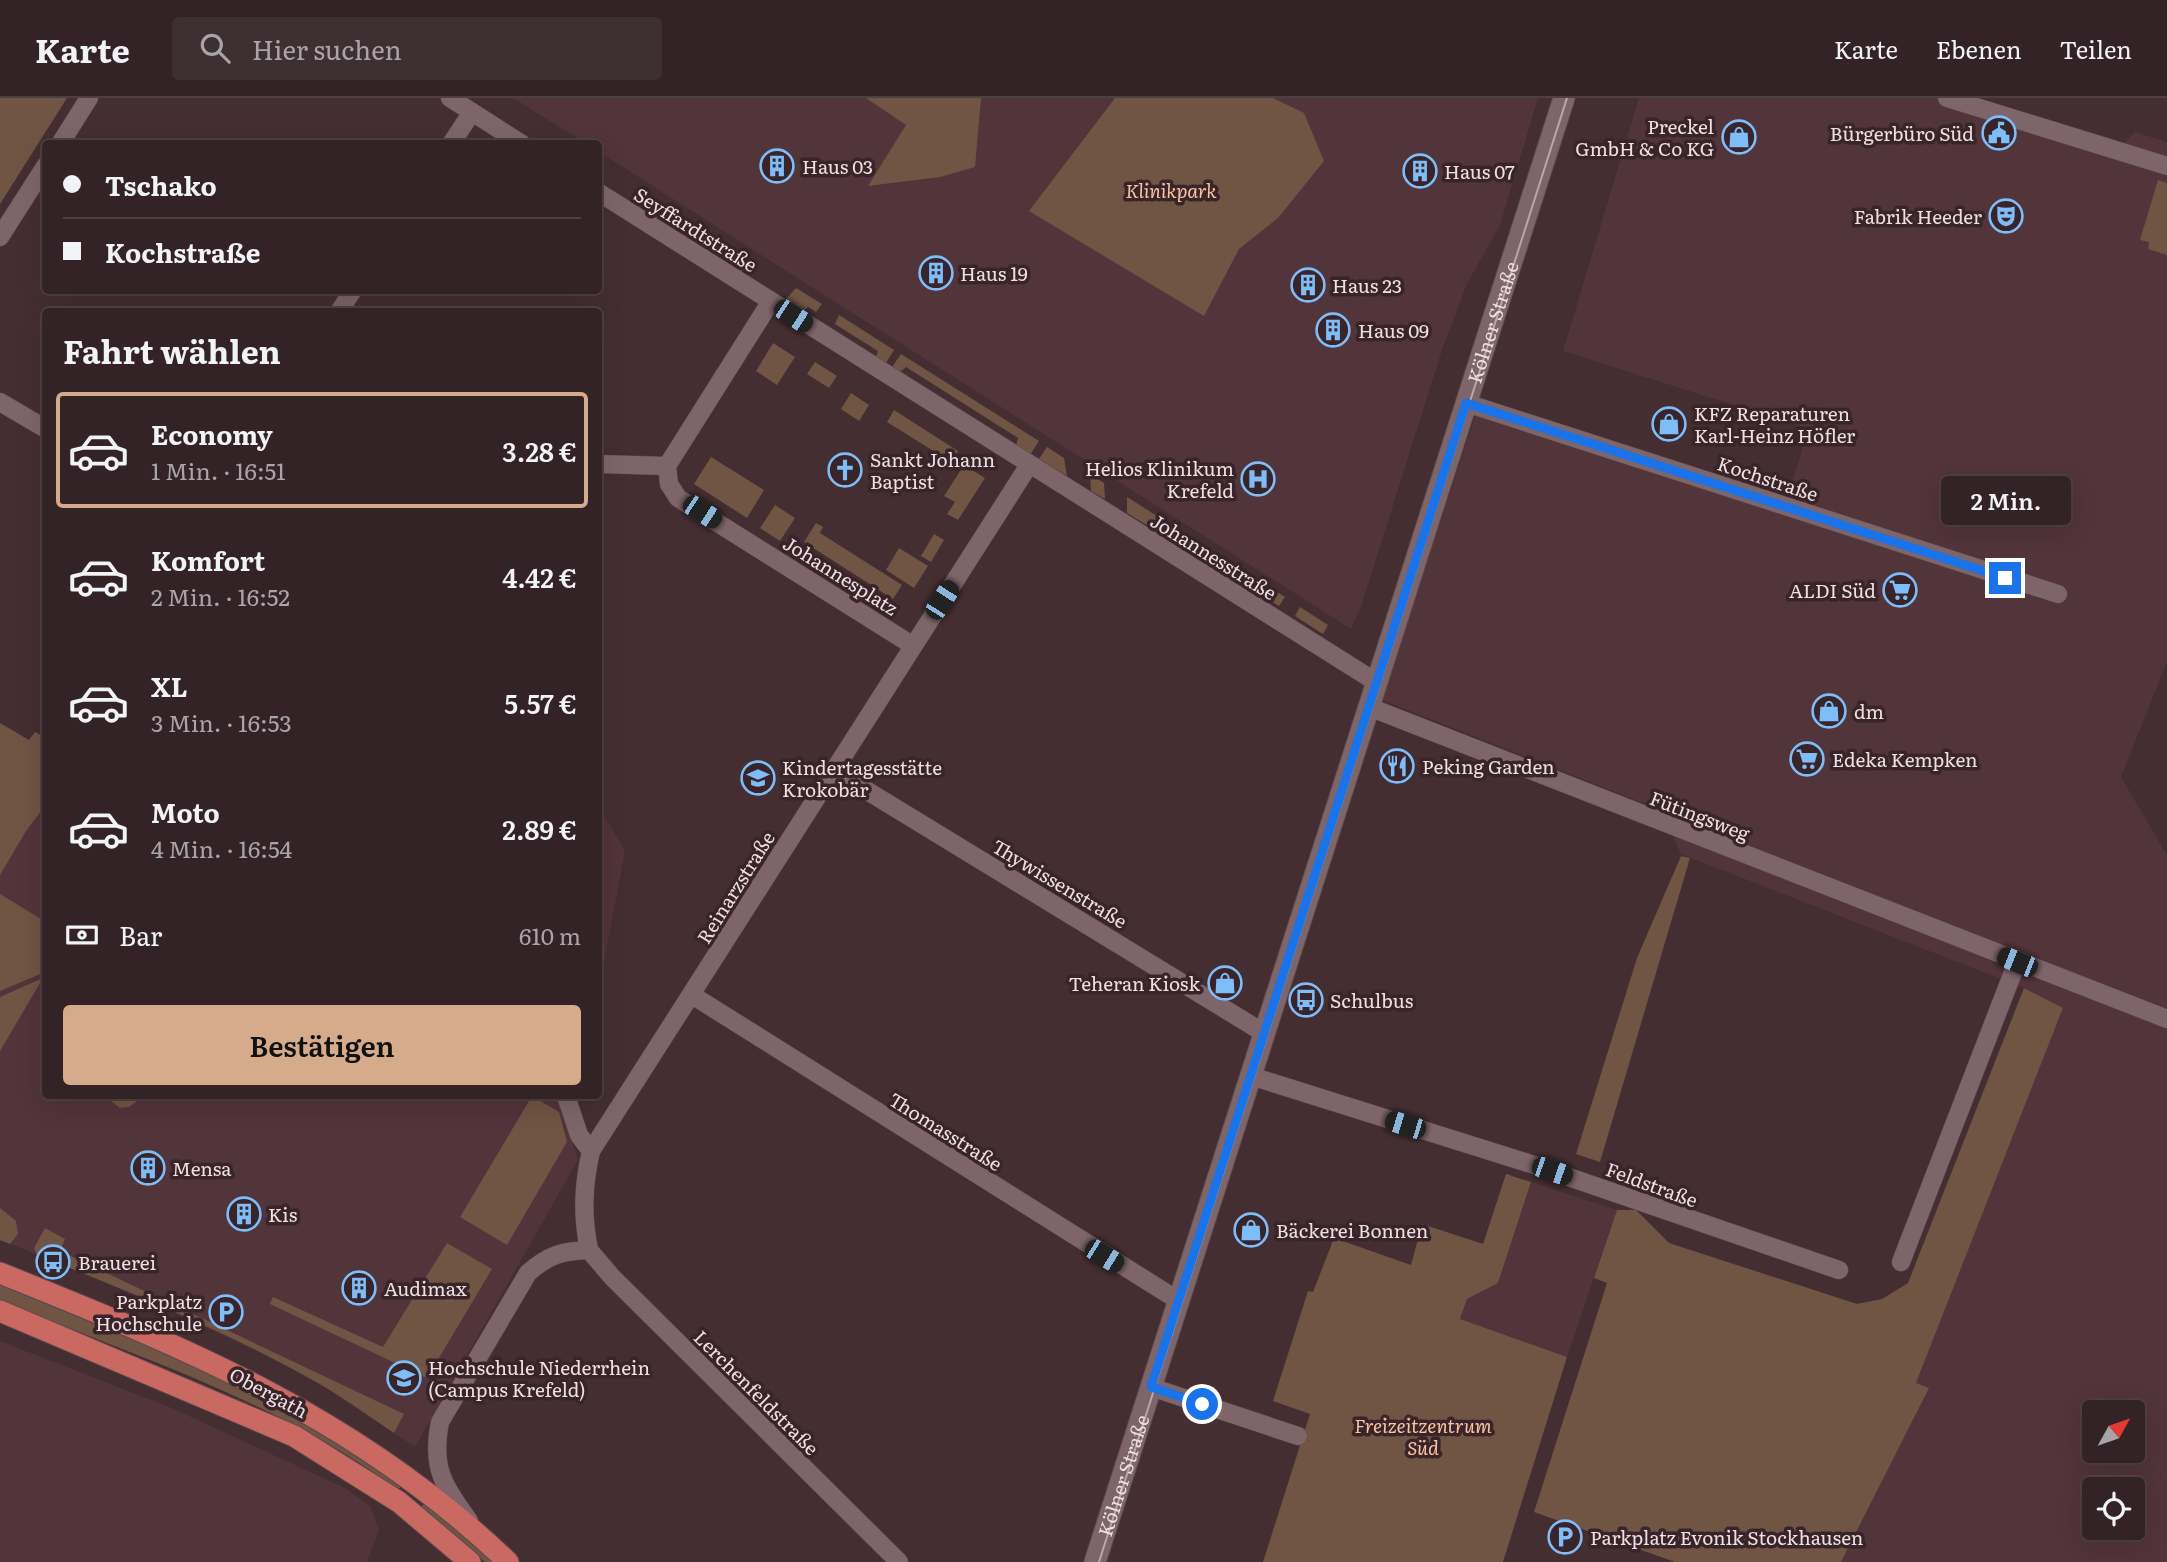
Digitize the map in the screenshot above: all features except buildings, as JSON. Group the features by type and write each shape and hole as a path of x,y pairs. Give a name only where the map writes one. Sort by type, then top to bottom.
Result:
{"main road":[{"name":"Kölner Straße","path":"1095,1562 1563,98"},
{"name":"Obergath","path":"0,1273 214,1362 277,1395 383,1460 480,1536 508,1562"},
{"name":"Obergath","path":"0,1311 294,1436 398,1502 470,1562"}],"street":[{"path":"63,140 89,98"},
{"path":"450,98 516,140"},
{"path":"1947,98 2167,166"},
{"path":"454,140 472,112"},
{"path":"0,237 42,171"},
{"name":"Seyffardtstraße","path":"602,195 771,302"},
{"path":"602,464 667,466 771,302 1029,465 912,645"},
{"path":"0,402 42,427"},
{"name":"Kochstraße","path":"1466,403 2058,594"},
{"name":"Johannesstraße","path":"1029,465 1376,682"},
{"name":"Johannesplatz","path":"667,466 669,484 678,498 912,645"},
{"name":"Reinarzstraße","path":"589,1250 583,1219 585,1178 591,1151 912,645"},
{"name":"Fütingsweg","path":"1369,707 2167,1019"},
{"name":"Thywissenstraße","path":"833,770 1264,1033"},
{"path":"1901,1262 2017,962"},
{"name":"Thomasstraße","path":"692,995 1179,1301"},
{"name":"Feldstraße","path":"1251,1076 1531,1164 1839,1270"},
{"path":"567,1099 579,1135 591,1151"},
{"path":"480,1536 439,1473 435,1449 440,1422 528,1273 544,1258 561,1251 589,1250"},
{"name":"Lerchenfeldstraße","path":"589,1250 612,1277 899,1562"},
{"name":"Kölner Straße","path":"1151,1387 1298,1436"}],"shaded area":[{"name":"Helios Klinikum Krefeld","path":"513,98 1538,98 1500,225 1467,284 1442,350 1361,607 1351,629 602,154 602,140 580,140"},
{"path":"1639,98 1964,98 2121,146 2135,132 2167,142 2167,662 2121,777 2167,855 2167,1562 1841,1562 1928,1388 1916,1383 2063,1008 2024,988 1681,854 1661,810 1382,700 1481,399 1787,497 1809,429 1563,351"},
{"path":"0,723 29,740 35,732 42,736 42,1099 558,1099 578,1160 415,1447 320,1384 261,1353 124,1289 0,1240"},
{"path":"602,812 625,851 602,973"},
{"path":"1531,1182 1617,1210 1567,1357 1460,1320 1467,1299 1498,1283"},
{"path":"0,1341 172,1408 347,1489 371,1507 379,1530 367,1562 0,1562"}],"green space":[{"path":"0,98 67,98 0,204"},
{"path":"866,98 981,98 975,167 940,177 868,186 906,125"},
{"name":"Klinikpark","path":"1115,98 1273,98 1304,113 1324,161 1278,218 1239,249 1204,316 1029,211"},
{"path":"2158,180 2167,183 2167,255 2148,249 2149,242 2140,240"},
{"path":"651,197 660,203 661,222 642,210"},
{"path":"726,244 740,253 742,272 730,265"},
{"path":"796,288 822,304 816,312 808,307 804,311 786,299"},
{"path":"839,315 894,350 886,363 876,357 878,351 835,324"},
{"path":"773,343 795,357 777,385 756,371"},
{"path":"901,354 1039,441 1030,455 1016,446 1018,438 906,367 900,372 892,367"},
{"path":"815,362 837,376 829,388 807,374"},
{"path":"851,393 869,405 859,421 841,409"},
{"path":"894,410 958,451 951,462 887,422"},
{"path":"1047,447 1064,458 1067,476 1039,459"},
{"path":"711,457 764,490 747,518 694,484"},
{"path":"964,465 985,478 958,520 947,514 955,502 944,496"},
{"path":"1090,474 1104,483 1105,499 1091,491"},
{"path":"1127,497 1285,597 1279,606 1127,513"},
{"path":"775,505 795,518 780,541 760,528"},
{"path":"816,523 823,527 820,533 902,585 893,599 804,542"},
{"path":"934,534 944,540 931,562 921,556"},
{"path":"899,548 928,566 914,588 886,570"},
{"path":"1300,607 1328,625 1323,634 1295,616"},
{"path":"0,723 29,740 35,732 42,736 42,810 0,875"},
{"path":"1681,856 1690,858 1600,1162 1576,1154 1637,958"},
{"path":"0,894 42,920 42,973 0,991"},
{"path":"42,978 0,1051 0,997"},
{"path":"2024,988 2063,1008 1916,1383 1929,1388 1841,1562 1675,1562 1534,1512 1607,1283 1594,1278 1617,1210 1636,1210 1669,1243 1857,1304 1882,1299 1908,1283"},
{"path":"140,1099 129,1107 120,1108 111,1101"},
{"path":"530,1099 537,1099 559,1112 567,1142 507,1245 460,1217"},
{"name":"Freizeitzentrum Süd","path":"1506,1174 1531,1182 1498,1283 1467,1299 1460,1319 1567,1357 1503,1562 1263,1562 1310,1414 1273,1401 1308,1291 1313,1292 1334,1238 1411,1265 1422,1224 1483,1244"},
{"path":"0,1208 16,1221 18,1234 10,1244 0,1240"},
{"path":"45,1228 65,1239 60,1251 404,1414 394,1433 328,1389 250,1347 37,1255 34,1248"},
{"path":"447,1243 492,1269 427,1378 270,1304 273,1297 383,1347"},
{"path":"0,1285 208,1370 326,1435 402,1485 398,1490 305,1431 206,1383 0,1301"},
{"path":"425,1503 494,1562 485,1562 420,1507"}],"tram line":[{"path":"1099,1562 1567,98"}],"place":[{"name":"Bürgerbüro Süd","path":"1999,133"},
{"name":"Preckel GmbH & Co KG","path":"1739,137"},
{"name":"Haus 03","path":"777,166"},
{"name":"Haus 07","path":"1420,171"},
{"name":"Fabrik Heeder","path":"2006,216"},
{"name":"Haus 19","path":"936,273"},
{"name":"Haus 23","path":"1308,285"},
{"name":"Haus 09","path":"1333,330"},
{"name":"KFZ Reparaturen Karl-Heinz Höfler","path":"1669,424"},
{"name":"Sankt Johann Baptist","path":"845,470"},
{"name":"Helios Klinikum Krefeld","path":"1258,479"},
{"name":"ALDI Süd","path":"1900,590"},
{"name":"dm","path":"1829,711"},
{"name":"Edeka Kempken","path":"1807,759"},
{"name":"Peking Garden","path":"1397,766"},
{"name":"Kindertagesstätte Krokobär","path":"758,778"},
{"name":"Teheran Kiosk","path":"1225,983"},
{"name":"Schulbus","path":"1306,1000"},
{"name":"Mensa","path":"148,1168"},
{"name":"Kis","path":"244,1214"},
{"name":"Bäckerei Bonnen","path":"1251,1230"},
{"name":"Brauerei","path":"53,1262"},
{"name":"Audimax","path":"359,1288"},
{"name":"Parkplatz Hochschule","path":"226,1312"},
{"name":"Hochschule Niederrhein (Campus Krefeld)","path":"404,1378"},
{"name":"Parkplatz Evonik Stockhausen","path":"1565,1537"}],"route":[{"path":"1202,1404 1151,1387 1466,403 2005,578"}]}
